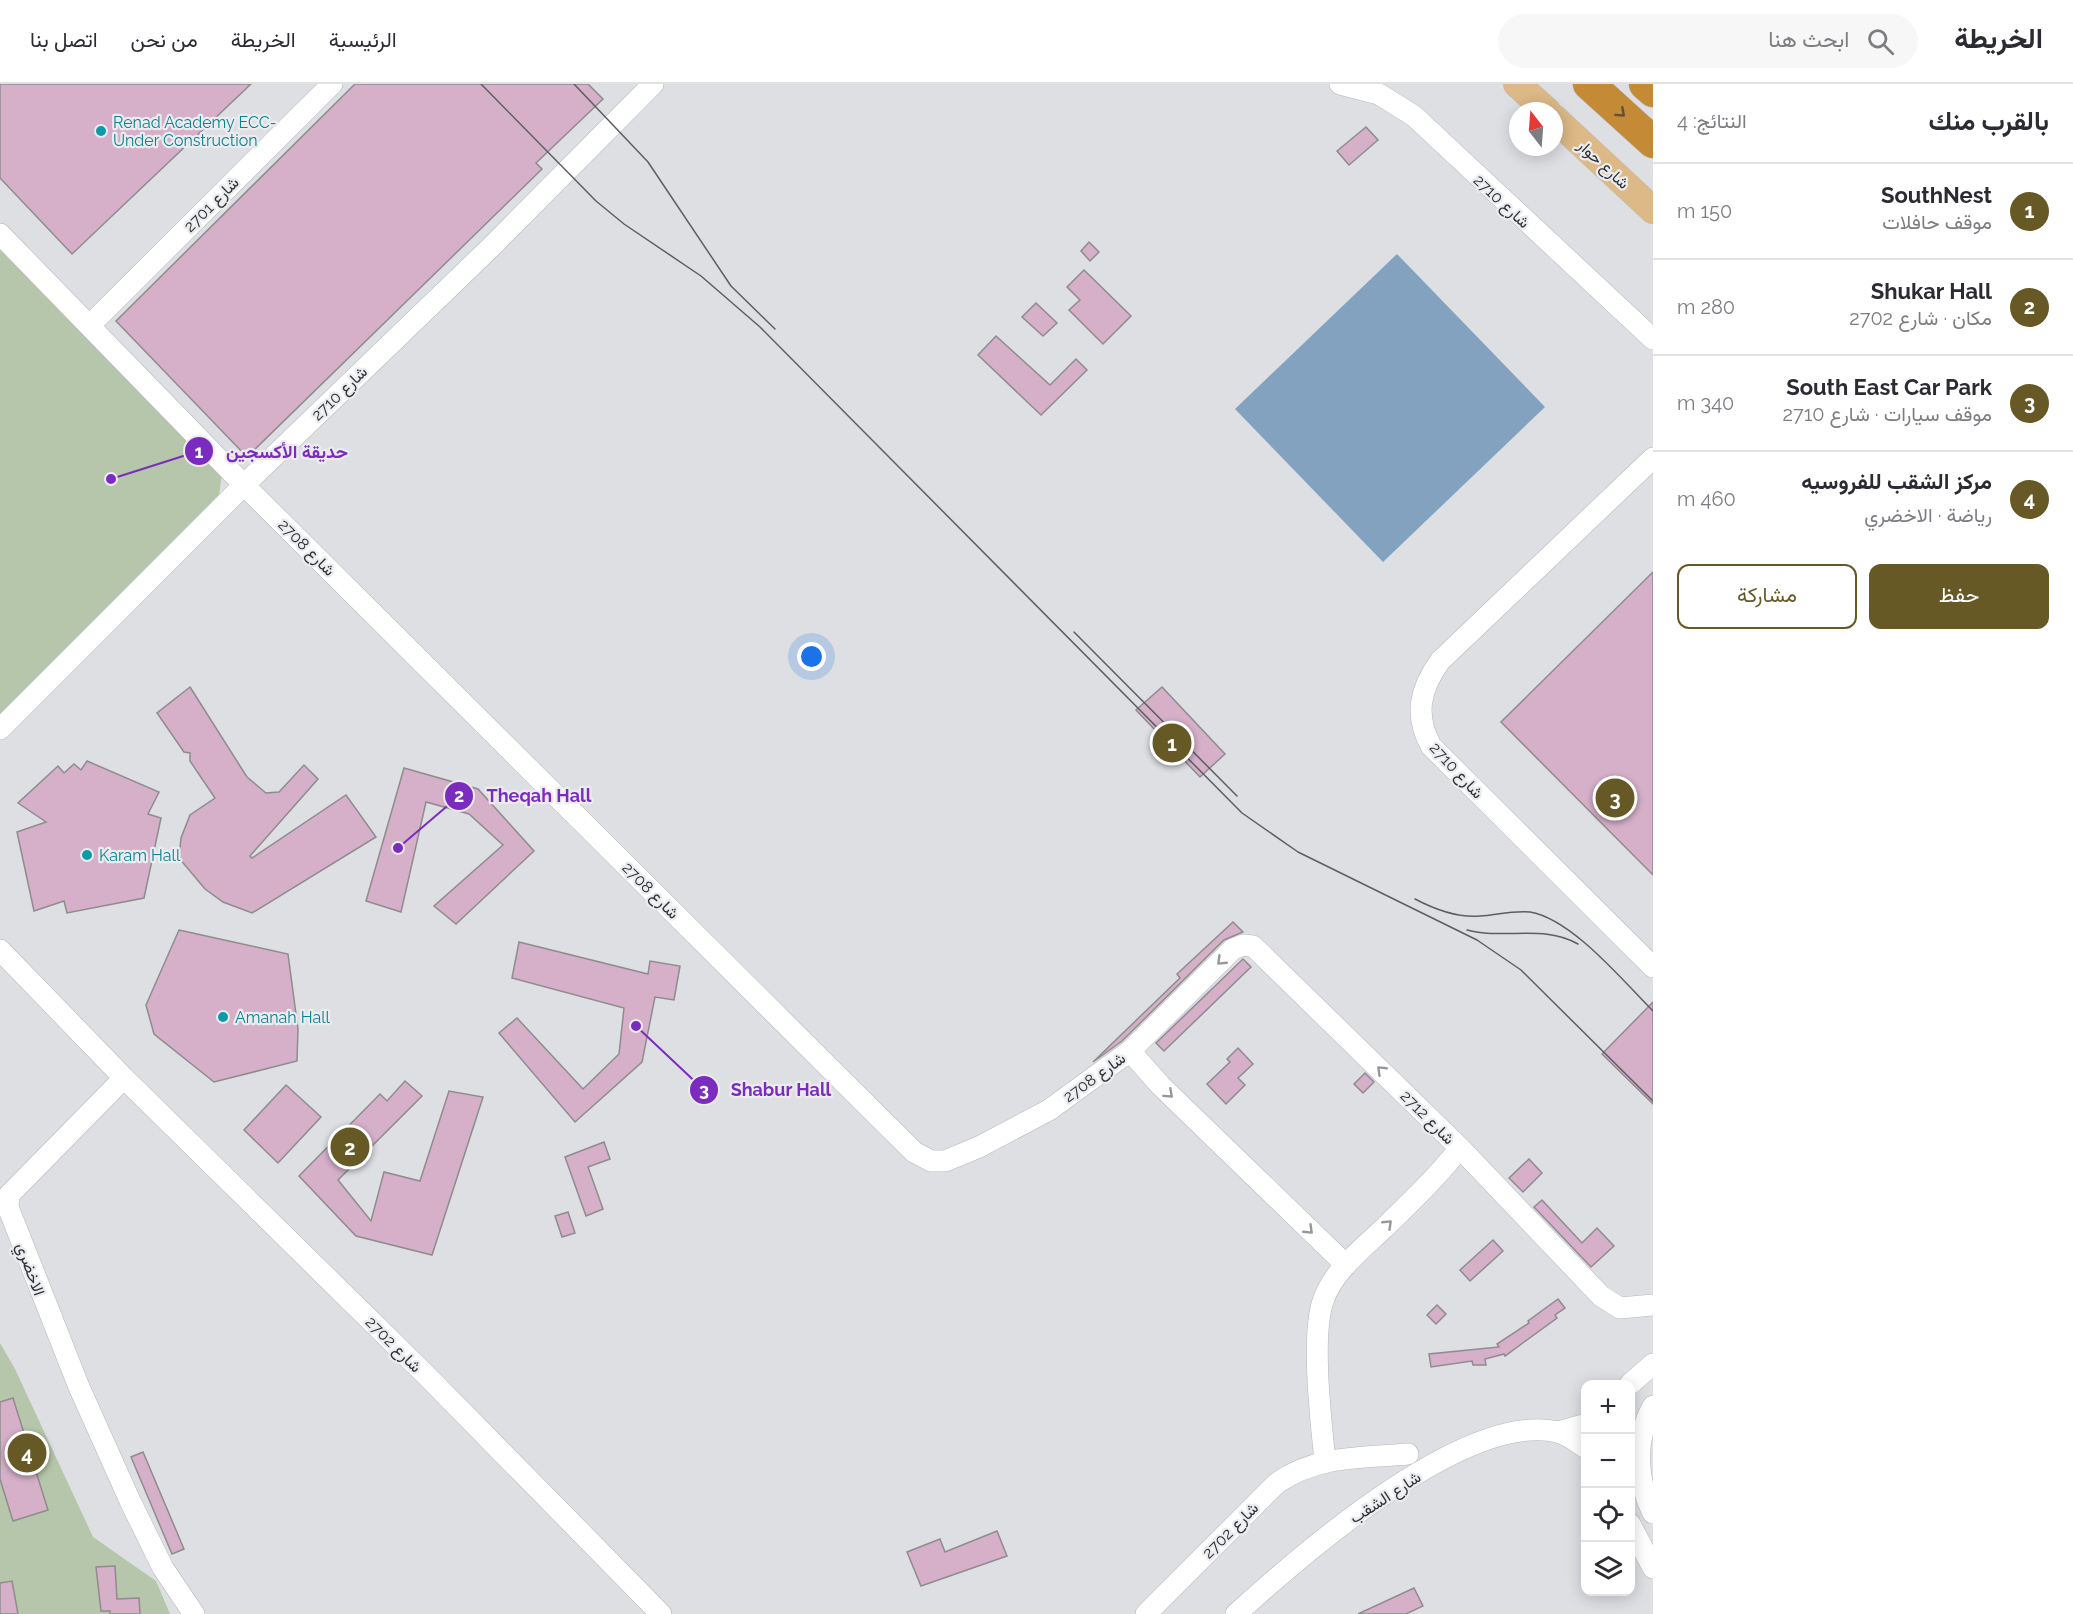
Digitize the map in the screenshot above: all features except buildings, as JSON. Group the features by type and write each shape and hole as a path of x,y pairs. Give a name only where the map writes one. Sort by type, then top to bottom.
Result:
{"highway":[{"path":"1589,84 1653,142"},
{"path":"1645,84 1653,91"}],"main road":[{"path":"1517,84 1536,102"},
{"name":"شارع حوار","path":"1563,126 1653,210"}],"street":[{"name":"شارع 2701","path":"90,325 332,84"},
{"name":"شارع 2710","path":"0,729 244,484 489,249 653,84"},
{"name":"شارع 2710","path":"1340,84 1379,93 1414,116 1653,339"},
{"name":"شارع 2708","path":"0,234 244,484 914,1152 931,1161 945,1161 962,1155 1049,1110 1130,1051 1161,1086 1346,1265"},
{"name":"شارع 2710","path":"1653,458 1440,662 1422,695 1420,712 1425,734 1431,746 1653,967"},
{"name":"شارع 2712","path":"1130,1051 1233,949 1243,945 1253,946 1460,1148 1439,1174 1346,1265 1327,1292 1320,1315 1319,1403 1324,1461"},
{"path":"0,950 124,1078"},
{"name":"الاخضري","path":"124,1078 9,1195 8,1207 74,1377 131,1503 163,1568 195,1614"},
{"name":"شارع 2702","path":"124,1078 418,1368 661,1614"},
{"path":"1460,1148 1600,1296 1620,1308 1653,1305"},
{"path":"1635,1380 1653,1364"},
{"path":"1653,1406 1645,1454 1646,1499 1653,1513"},
{"name":"شارع الشقب","path":"1236,1614 1314,1545 1394,1489 1460,1449 1514,1433 1558,1432 1581,1425"},
{"path":"1558,1432 1581,1445"},
{"name":"شارع 2702","path":"1146,1614 1277,1483 1292,1473 1324,1461 1408,1454"},
{"path":"1635,1534 1653,1568"}],"green space":[{"path":"0,245 222,473 219,496 0,714"},
{"path":"0,1343 15,1369 93,1537 156,1581 170,1614 0,1614"}],"water":[{"path":"1397,254 1545,407 1383,562 1235,409"}],"tram line":[{"path":"481,84 596,201 624,224 701,276 760,327 1242,813 1298,852 1477,940 1521,970 1653,1101"},
{"path":"574,84 648,162 731,286 775,329"},
{"path":"1074,632 1237,796"},
{"path":"1415,899 1463,916 1530,912 1546,917 1579,938 1612,968 1653,1011"},
{"path":"1467,930 1495,934 1538,933 1565,938 1578,944"}],"place":[{"name":"Renad Academy ECC- Under Construction","path":"101,131"},
{"name":"حديقة الأكسجين","path":"111,479"},
{"name":"SouthNest","path":"1172,743"},
{"name":"South East Car Park","path":"1615,798"},
{"name":"Theqah Hall","path":"398,848"},
{"name":"Karam Hall","path":"87,855"},
{"name":"Amanah Hall","path":"223,1017"},
{"name":"Shabur Hall","path":"636,1026"},
{"name":"Shukar Hall","path":"350,1147"},
{"name":"مركز الشقب للفروسيه","path":"27,1453"}]}
